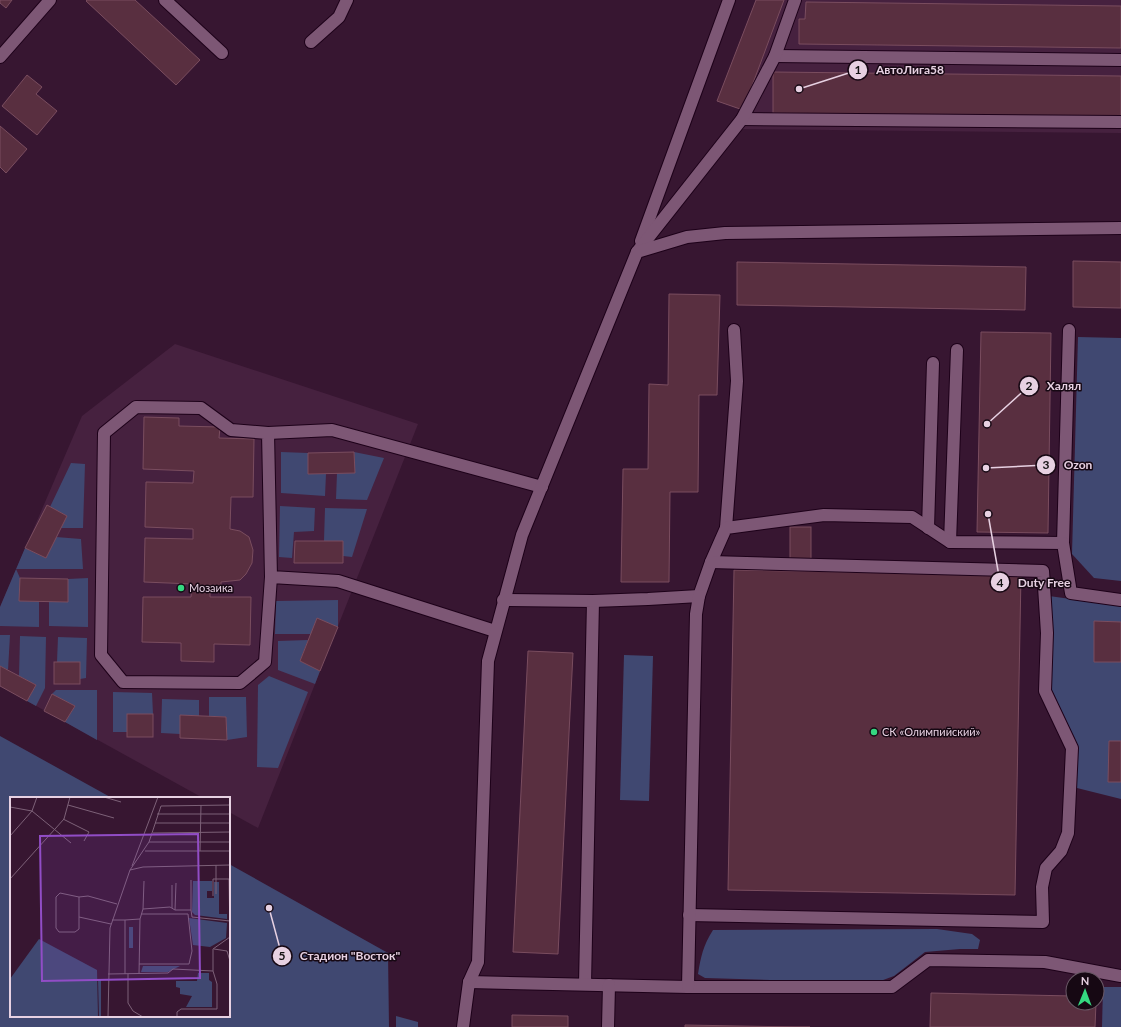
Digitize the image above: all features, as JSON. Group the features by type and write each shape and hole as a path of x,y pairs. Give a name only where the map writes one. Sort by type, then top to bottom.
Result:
{"street":[{"path":"0,57 50,0"},
{"path":"165,0 222,53"},
{"path":"311,42 339,17 347,0"},
{"path":"463,1027 469,982 478,962 488,661 495,631 522,535 637,252 729,0"},
{"path":"637,252 742,119 775,56 796,0"},
{"path":"775,56 1121,60"},
{"path":"742,119 1121,122"},
{"path":"637,252 687,237 725,233 1121,228"},
{"path":"688,987 696,614 699,596 711,562 726,528 737,381 734,330"},
{"path":"1069,330 1063,544 1071,593 1121,600"},
{"path":"950,542 957,350"},
{"path":"928,528 933,363"},
{"path":"268,433 271,577 265,662 240,683 123,682 101,655 104,433 136,407 201,408 231,430 268,433 332,430 542,487"},
{"path":"726,528 824,515 912,517 950,542 1063,544"},
{"path":"689,915 1044,922 1042,887 1046,868 1061,851 1068,833 1072,748 1045,690 1047,633 1042,571 711,562"},
{"path":"271,577 338,580 495,631"},
{"path":"504,600 648,600 699,596"},
{"path":"585,984 593,601"},
{"path":"469,982 688,987 892,987 928,960 1045,962 1121,976"},
{"path":"608,1027 609,985"}],"shaded area":[{"path":"756,0 1121,0 1121,133 736,129 743,110 717,101"},
{"path":"1078,337 1121,338 1121,581 1094,578 1072,554"},
{"name":"Мозаика","path":"175,344 418,424 258,828 230,813 230,797 201,797 0,686 0,607 82,416"},
{"path":"281,452 308,453 308,474 326,474 325,496 281,493"},
{"path":"354,452 384,458 367,500 336,499 337,473 355,473"},
{"path":"71,463 85,464 83,528 61,528 67,516 50,507"},
{"path":"280,506 315,508 314,531 294,532 292,558 279,557"},
{"path":"325,508 367,509 352,557 343,556 324,541"},
{"path":"56,537 81,539 83,569 16,569 25,548 46,558"},
{"path":"16,569 20,578 39,601 39,627 0,626 0,607"},
{"path":"88,578 88,627 49,626 49,601 68,602 68,579"},
{"path":"1049,596 1121,606 1121,799 1077,788 1075,745 1050,689"},
{"path":"338,600 338,627 311,634 275,634 276,601"},
{"path":"0,635 10,635 8,670 0,666"},
{"path":"20,636 46,637 45,688 36,706 27,701 36,685 19,676"},
{"path":"58,637 87,638 86,678 80,679 57,662"},
{"path":"308,640 300,661 320,671 315,684 278,670 278,641"},
{"path":"624,655 653,656 649,801 620,800"},
{"path":"269,676 308,692 278,768 257,767 258,685"},
{"path":"56,690 97,690 97,740 65,722 75,706 52,694"},
{"path":"113,692 152,693 153,714 127,714 128,732 113,732"},
{"path":"209,697 246,697 247,737 227,740 226,717 209,716"},
{"path":"162,699 199,700 199,716 180,715 180,734 161,733"},
{"path":"0,736 110,797 10,797 10,1017 230,1017 230,865 388,953 389,1027 0,1027"},
{"path":"937,929 972,934 980,940 978,949 925,952 894,976 875,983 705,978 698,974 703,951 713,930"},
{"path":"1105,987 1121,987 1121,1027 1102,1027 1102,1011 1105,1011"},
{"path":"396,1016 418,1022 418,1027 396,1027"}],"building":[{"path":"0,0 12,0 6,8 0,3"},
{"path":"135,0 200,60 176,85 86,1"},
{"path":"756,0 784,0 743,110 717,101"},
{"path":"806,2 1121,6 1121,48 799,44 799,19 805,19"},
{"path":"773,72 1121,76 1121,118 773,113"},
{"path":"27,75 42,87 36,94 57,111 37,135 2,106"},
{"path":"0,126 27,149 6,173 0,167"},
{"path":"1073,261 1121,262 1121,308 1073,307"},
{"path":"737,262 1026,267 1025,310 737,305"},
{"path":"669,294 720,295 717,395 699,395 698,492 670,492 669,582 621,582 623,469 648,469 649,384 668,385"},
{"path":"981,332 1051,333 1048,533 977,532"},
{"path":"144,417 179,418 179,426 220,427 219,438 254,439 253,497 231,497 230,529 240,531 249,537 253,550 252,563 246,574 240,580 221,582 221,591 210,590 210,597 251,597 250,645 214,644 214,662 181,661 181,643 142,642 143,597 191,597 192,584 144,582 145,538 193,539 193,529 145,527 146,482 193,483 194,471 143,469"},
{"path":"354,452 355,473 308,474 308,453"},
{"path":"47,505 67,516 46,558 25,548"},
{"path":"790,527 811,527 811,559 790,559"},
{"path":"295,541 343,541 343,563 294,563"},
{"name":"СК «Олимпийский»","path":"734,570 1021,575 1015,895 728,890"},
{"path":"20,578 68,579 68,602 19,601"},
{"path":"317,618 338,627 320,671 300,661"},
{"path":"1094,621 1121,622 1121,662 1094,662"},
{"path":"528,651 573,653 558,954 513,952"},
{"path":"54,662 80,662 80,684 54,684"},
{"path":"0,666 36,685 27,701 0,686"},
{"path":"52,694 75,706 65,722 44,711"},
{"path":"127,714 153,714 153,737 127,737"},
{"path":"180,715 226,717 227,740 180,738"},
{"path":"1109,741 1121,741 1121,782 1108,782"},
{"path":"931,993 1065,996 1065,1011 1096,1011 1095,1027 930,1027"},
{"path":"512,1015 568,1016 568,1027 512,1027"},
{"path":"685,1025 796,1027 685,1027"}],"place":[{"name":"АвтоЛига58","path":"799,89"},
{"name":"Халял","path":"987,424"},
{"name":"Ozon","path":"986,468"},
{"name":"Duty Free","path":"988,514"},
{"name":"Мозаика","path":"181,588"},
{"name":"СК «Олимпийский»","path":"874,732"},
{"name":"Стадион \"Восток\"","path":"269,908"}]}
